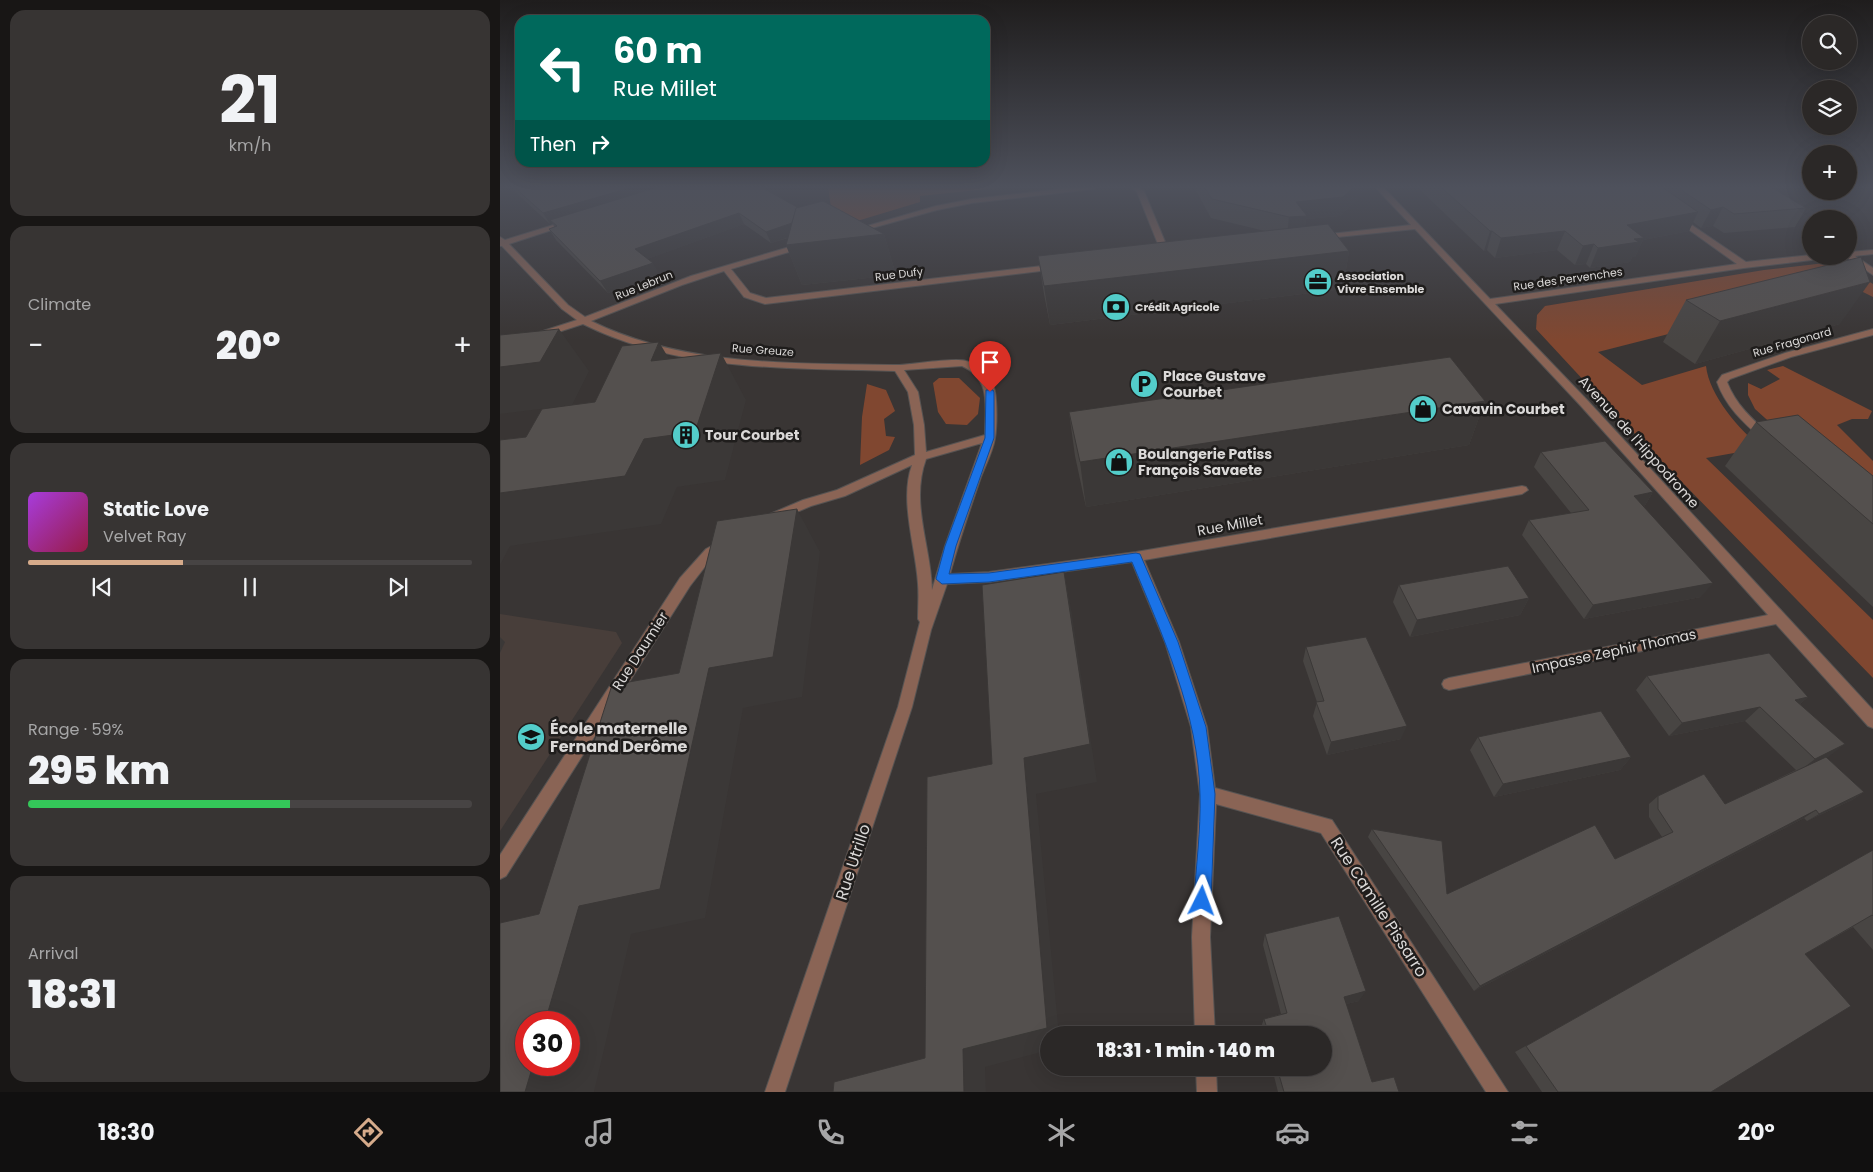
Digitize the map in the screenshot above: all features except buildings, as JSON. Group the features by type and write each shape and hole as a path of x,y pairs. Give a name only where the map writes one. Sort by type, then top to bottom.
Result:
{"street":[{"path":"501,242 516,238"},
{"path":"1156,238 1162,254 1175,252"},
{"name":"Avenue de l'Hippodrome","path":"1427,238 1489,302 1873,720"},
{"path":"1707,238 1744,265"},
{"name":"Rue Greuze","path":"501,242 565,307 583,320 609,333 671,352 723,360 828,367 898,368 963,363"},
{"name":"Rue Lebrun","path":"536,336 614,310 680,282 808,244"},
{"path":"1857,254 1873,252"},
{"name":"Rue des Pervenches","path":"1489,302 1744,265 1802,259"},
{"path":"1857,261 1873,272"},
{"name":"Rue Dufy","path":"726,268 747,295 765,301 1067,265"},
{"name":"Rue Fragonard","path":"1774,446 1742,415 1727,397 1722,382 1726,377 1737,372 1873,332"},
{"name":"Rue Utrillo","path":"775,1092 905,707 924,630 942,579 951,546 990,438 990,392 985,378 975,368 963,363"},
{"name":"Rue Utrillo","path":"898,368 913,392 919,424 921,457 914,476 913,495 925,585 924,630"},
{"path":"760,522 807,503 841,494 921,457 990,438"},
{"name":"Rue Millet","path":"942,579 989,577 1136,557 1522,490"},
{"name":"Rue Daumier","path":"500,870 685,582 710,552 735,537"},
{"path":"1136,557 1172,642 1199,727 1208,794 1201,937 1205,1026"},
{"name":"Impasse Zephir Thomas","path":"1449,684 1778,618"},
{"name":"Rue Camille Pissarro","path":"1208,794 1326,826 1498,1092"},
{"path":"1206,1076 1207,1092"}],"shaded area":[{"path":"1808,265 1832,265 1852,271 1873,284 1873,297 1853,287 1598,352 1642,385 1706,366 1713,389 1727,412 1744,432 1762,448 1706,458 1873,620 1873,678 1600,398 1536,329 1537,315 1545,306 1764,270"},
{"path":"1783,366 1872,411 1868,419 1852,419 1837,425 1873,461 1873,515 1755,409 1748,395 1748,383 1761,389 1780,379 1767,370"},
{"path":"939,378 959,378 980,398 978,414 967,425 946,424 938,412 933,383"},
{"path":"867,384 886,390 895,411 884,419 886,436 895,437 889,450 860,465 862,417"},
{"name":"École maternelle Fernand Derôme","path":"500,614 616,632 622,643 500,831"}],"place":[{"name":"Association Vivre Ensemble","path":"1318,282"},
{"name":"Crédit Agricole","path":"1116,307"},
{"name":"Place Gustave Courbet","path":"1144,384"},
{"name":"Cavavin Courbet","path":"1423,409"},
{"name":"Tour Courbet","path":"686,435"},
{"name":"Boulangerie Patiss François Savaete","path":"1119,462"},
{"name":"École maternelle Fernand Derôme","path":"531,737"}],"route":[{"path":"990,392 990,438 951,546 942,579 989,577 1136,557 1172,642 1199,727 1208,794 1202,901"}]}
